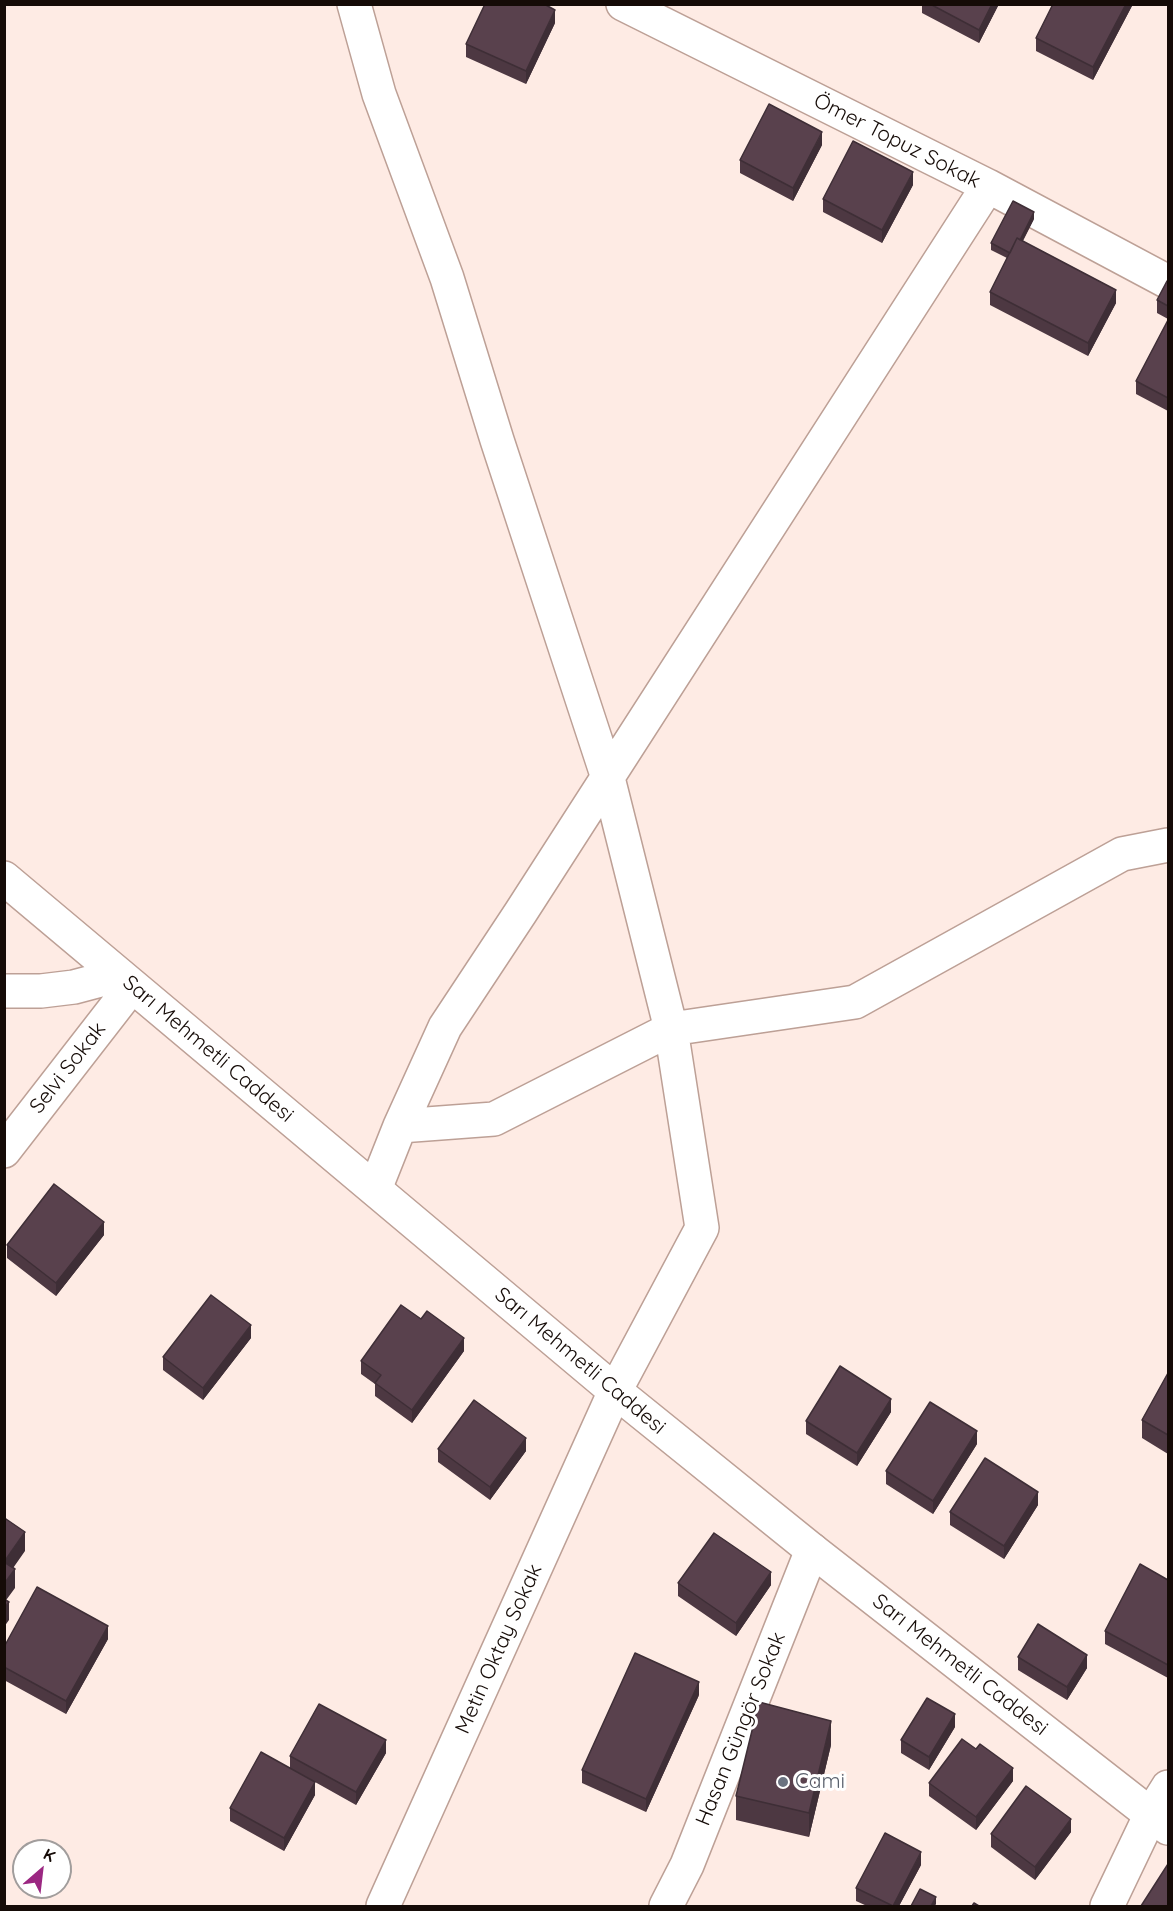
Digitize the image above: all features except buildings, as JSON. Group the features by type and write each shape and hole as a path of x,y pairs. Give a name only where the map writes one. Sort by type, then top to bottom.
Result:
{"street":[{"name":"Metin Oktay Sokak","path":"354,4 379,94 447,278 497,440 608,778 671,1029 702,1228 615,1391 383,1906"},
{"name":"Ömer Topuz Sokak","path":"623,4 988,186 1168,282"},
{"path":"375,1189 400,1126 446,1027 988,186"},
{"path":"400,1126 494,1119 671,1029 855,1002 1122,854 1168,845"},
{"name":"Sarı Mehmetli Caddesi","path":"4,878 615,1391 812,1550 1160,1821"},
{"path":"4,991 40,991 126,980"},
{"name":"Selvi Sokak","path":"4,1151 126,980"},
{"name":"Hasan Güngör Sokak","path":"666,1906 687,1865 812,1550"},
{"path":"1107,1906 1160,1821 1168,1787"}],"place":[{"name":"Cami","path":"783,1782"}]}
